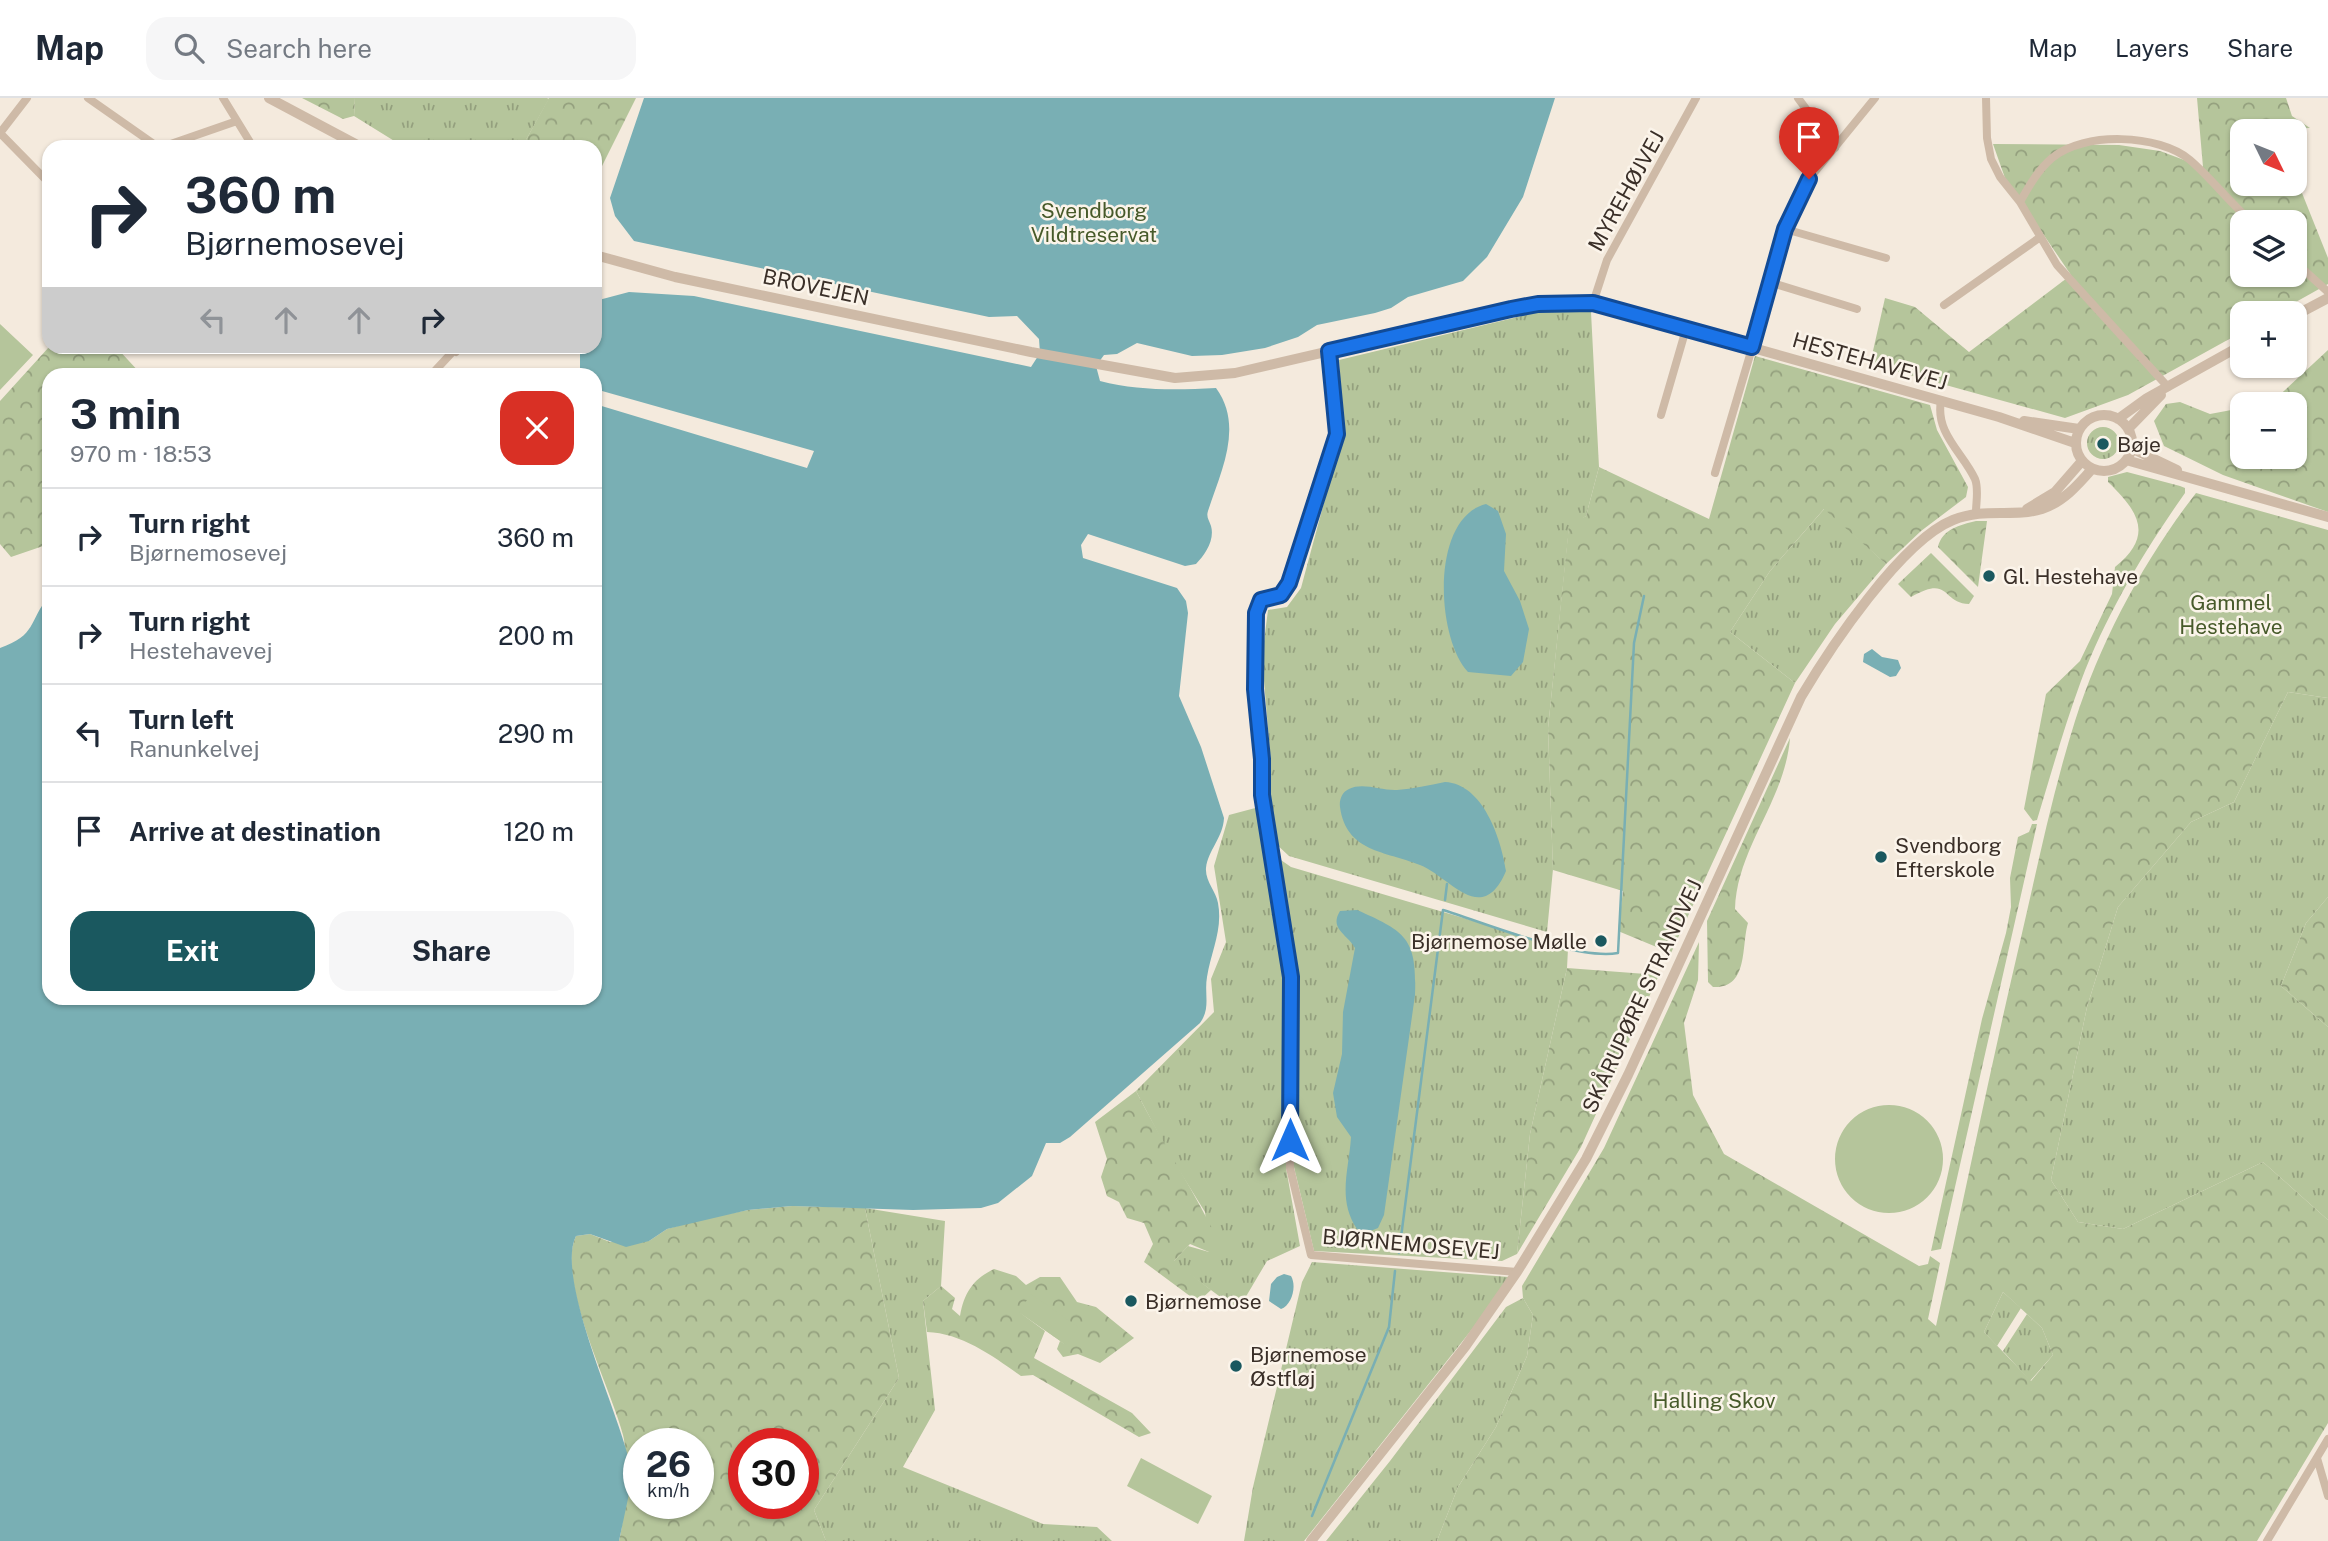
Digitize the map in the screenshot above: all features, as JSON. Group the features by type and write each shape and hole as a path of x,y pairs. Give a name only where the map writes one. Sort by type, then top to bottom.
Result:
{"street":[{"path":"27,98 0,133 42,176"},
{"path":"88,98 150,140"},
{"path":"223,98 249,140"},
{"path":"269,98 348,140"},
{"name":"MYREHØJVEJ","path":"1593,303 1606,260 1696,98"},
{"path":"1798,98 1835,148"},
{"path":"1986,98 1991,159 2000,177 2020,202 2057,265 2168,387"},
{"path":"1715,473 1785,229 1809,179 1875,99"},
{"path":"181,140 237,121"},
{"path":"2020,202 2043,167 2068,148 2087,142 2140,140 2176,150 2191,160 2240,210"},
{"path":"1785,229 1886,258"},
{"path":"1944,305 2039,237"},
{"name":"BROVEJEN","path":"602,257 675,277 1031,352"},
{"path":"2307,273 2328,292"},
{"path":"1769,282 1857,309"},
{"path":"2307,309 2328,298"},
{"name":"HESTEHAVEVEJ","path":"1031,352 1102,367 1175,378 1205,377 1235,373 1511,309 1538,304 1593,303 1999,417 2075,443"},
{"path":"1661,415 1686,329"},
{"name":"BJØRNEMOSEVEJ","path":"1329,351 1337,434 1289,583 1281,595 1261,600 1256,613 1255,689 1262,759 1262,795 1291,977 1290,1168 1311,1255 1517,1272"},
{"path":"2118,419 2230,352"},
{"path":"438,368 452,354"},
{"path":"2128,429 2168,387"},
{"path":"1941,401 1938,415 1943,429 1975,479 1976,512"},
{"path":"2110,416 2118,419 2128,429 2131,448 2126,460 2110,471 2092,469 2082,461 2075,443 2079,429 2093,417 2110,416"},
{"name":"HESTEHAVEVEJ","path":"1999,417 2079,429"},
{"path":"2131,448 2199,481"},
{"path":"2126,460 2328,517"},
{"name":"SKÅRUPØRE STRANDVEJ","path":"2020,512 2055,492 2082,461"},
{"name":"SKÅRUPØRE STRANDVEJ","path":"1311,1541 1457,1357 1517,1272 1586,1159 1628,1075 1801,697 1817,669 1860,608 1925,538 1950,521 1976,512 2042,509 2057,501 2092,469"},
{"path":"2266,1541 2328,1439"},
{"path":"2317,1458 2328,1496"}],"green space":[{"path":"302,98 355,98 354,116 343,119"},
{"path":"355,98 549,99 526,140 393,140 354,116"},
{"path":"549,98 636,98 602,166 602,140 526,140"},
{"path":"2197,98 2286,98 2292,116 2296,119 2230,119 2230,196 2303,196 2328,258 2328,284 2298,301 2230,301 2230,339 2128,395 2065,418 1870,364 1885,298 1915,307 1969,352 2071,275 2005,178 1993,144 2119,145 2160,151 2203,167"},
{"path":"1543,311 1591,312 1599,467 1586,516 1569,528 1548,728 1553,869 1547,932 1289,856 1274,842 1267,793 1271,764 1262,657 1268,610 1287,607 1301,588 1343,432 1339,360"},
{"path":"0,324 33,355 0,390"},
{"path":"2328,350 2328,512 2223,475 2164,446 2154,421 2166,404 2180,402 2210,414 2230,410 2230,469 2307,469 2307,392 2283,392 2298,378 2307,378 2307,370"},
{"path":"43,354 122,354 135,368 42,368 42,546 11,557 0,544 0,401"},
{"path":"1755,356 1930,405 1937,430 1968,487 1966,497 1921,531 1886,564 1824,509 1770,571 1730,632 1795,683 1671,953 1618,931 1623,891 1553,870 1548,728 1569,525 1586,516 1599,467 1709,519"},
{"path":"2103,427 2114,432 2119,443 2114,454 2103,459 2092,454 2087,443 2092,432"},
{"path":"2127,472 2180,486 2185,488 2185,493 2141,561 2102,632 2075,698 2037,820 2033,821 2024,809 2046,694 2080,661 2112,594 2115,567 2135,544 2138,534 2134,513 2108,482 2108,477"},
{"path":"2196,493 2328,530 2328,698 2288,692 2234,802 2191,822 2118,907 2087,1007 2051,1180 2078,1222 2123,1229 2263,1162 2328,1220 2328,1423 2257,1541 1437,1541 1458,1487 1496,1427 1527,1356 1533,1315 1523,1298 1522,1286 1604,1148 1699,942 1698,980 1684,1023 1693,1095 1724,1154 1919,1266 1928,1264 1930,1256 1940,1263 1928,1319 1936,1326 2045,832 2075,721 2111,631 2142,573","holes":["2003,1292 2042,1328 2053,1355 2031,1381 1984,1332"]},
{"path":"1825,508 1886,564 1835,624 1795,683 1730,632 1770,571"},
{"path":"1976,521 1987,521 1978,587 1938,547 1948,532"},
{"path":"1931,553 1974,596 1969,604 1933,588 1911,597 1898,584"},
{"path":"2288,692 2328,698 2328,897 2306,923 2281,986 2328,1027 2328,1220 2263,1162 2123,1229 2078,1222 2051,1180 2087,1007 2118,907 2191,822 2234,802"},
{"path":"1790,738 1780,783 1752,844 1738,886 1735,909 1748,923 1738,974 1725,986 1713,987 1708,982 1707,921"},
{"path":"1259,807 1286,978 1286,1168 1300,1246 1267,1261 1238,1310 1173,1262 1188,1246 1209,1252 1205,1212 1169,1154 1136,1091 1214,1012 1211,979 1226,942 1214,866 1229,815"},
{"path":"2032,824 2037,824 1941,1249 1931,1251 1982,1019 2006,933 2011,907 2010,878 2018,837 2029,832"},
{"path":"1278,858 1291,867 1568,949 1567,968 1530,1134 1517,1254 1502,1261 1314,1251 1294,1167 1295,978"},
{"path":"2328,897 2328,1027 2281,986 2306,923"},
{"path":"1567,968 1659,975 1581,1147 1517,1254 1530,1134"},
{"path":"1136,1091 1222,1248 1209,1252 1190,1244 1174,1261 1211,1290 1198,1302 1144,1262 1153,1244 1144,1223 1127,1218 1119,1202 1107,1196 1101,1177 1107,1159 1095,1122"},
{"path":"1889,1105 1910,1109 1927,1121 1939,1138 1943,1159 1939,1180 1927,1197 1910,1209 1889,1213 1868,1209 1851,1197 1839,1180 1835,1159 1839,1138 1851,1121 1868,1109"},
{"path":"792,1206 865,1208 899,1378 819,1502 819,1428 728,1428 728,1519 817,1519 826,1541 619,1541 623,1518 714,1519 714,1428 623,1428 623,1435 578,1305 571,1255 576,1236 590,1234 610,1242 649,1241 667,1229 748,1210"},
{"path":"865,1208 945,1221 941,1286 923,1301 935,1410 903,1467 1043,1524 1097,1527 1112,1541 826,1541 817,1519 819,1502 899,1378"},
{"path":"1312,1262 1509,1277 1473,1328 1304,1541 1244,1541 1253,1487 1302,1282"},
{"path":"994,1269 1016,1276 1026,1285 1040,1277 1060,1277 1077,1302 1096,1307 1134,1338 1100,1363 1078,1354 1063,1357 1057,1349 1060,1341 1066,1345 1019,1312 1045,1331 1034,1358 1132,1413 1151,1433 1139,1437 1033,1375 1021,1376 965,1341 927,1332 923,1301 941,1286 955,1298 952,1309 960,1316 964,1300 971,1288 980,1277"},
{"path":"2003,1292 2021,1308 1997,1346 1984,1332"},
{"path":"1031,1294 1078,1327 1066,1345 1019,1312"},
{"path":"1523,1298 1533,1315 1527,1356 1496,1427 1458,1487 1437,1541 1326,1541 1506,1307"},
{"path":"2027,1314 2042,1328 2053,1355 2030,1381 2003,1351"},
{"path":"1141,1458 1212,1496 1198,1524 1127,1486"}],"water":[{"path":"644,98 1555,98 1523,197 1487,257 1463,281 1408,297 1391,308 1375,313 1317,325 1298,337 1265,348 1222,355 1192,356 1137,343 1117,354 1104,355 1096,366 1100,381 1129,387 1216,388 1228,418 1229,433 1224,465 1207,513 1212,537 1206,552 1196,564 1185,566 1088,534 1081,545 1083,558 1177,588 1186,601 1188,613 1179,696 1201,747 1224,818 1206,868 1218,903 1219,922 1206,983 1205,1012 1200,1023 1070,1137 1060,1143 1046,1143 1032,1176 998,1203 981,1208 913,1210 792,1206 748,1210 667,1229 649,1241 626,1247 590,1234 576,1236 572,1255 581,1312 623,1438 624,1519 619,1541 0,1541 0,648 26,633 42,605 42,1005 602,1005 602,406 807,468 814,451 602,391 602,368 580,368 580,354 602,354 602,299 629,292 694,296 1031,367 1040,353 1039,339 1017,316 989,317 634,241 615,216 610,198"},
{"path":"1486,504 1498,511 1506,534 1504,571 1520,601 1529,629 1523,662 1511,676 1468,672 1457,656 1449,633 1445,608 1447,554 1455,531 1468,514"},
{"path":"1872,649 1882,657 1898,660 1901,668 1896,676 1890,677 1863,662 1864,654"},
{"path":"1445,782 1470,792 1480,802 1495,829 1506,871 1497,888 1487,896 1465,894 1420,865 1369,848 1350,833 1344,822 1340,802 1343,794 1354,787 1397,790"},
{"path":"1357,910 1387,925 1406,940 1414,961 1415,976 1415,995 1384,1215 1378,1228 1368,1232 1357,1229 1347,1207 1346,1184 1351,1137 1337,1117 1333,1093 1342,1054 1343,1012 1355,948 1340,931 1337,917 1340,911"},
{"path":"1284,1274 1291,1276 1293,1290 1288,1304 1281,1309 1269,1301 1271,1284"}],"waterway":[{"path":"1399,1253 1443,910 1556,946 1600,954 1618,953 1634,643 1644,596"},
{"path":"1445,900 1447,884"},
{"path":"1312,1516 1389,1327 1395,1271"}],"place":[{"name":"Bøje","path":"2103,444"},
{"name":"Gl. Hestehave","path":"1989,576"},
{"name":"Svendborg Efterskole","path":"1881,857"},
{"name":"Bjørnemose Mølle","path":"1601,941"},
{"name":"Bjørnemose","path":"1131,1301"},
{"name":"Bjørnemose Østfløj","path":"1236,1366"}],"route":[{"path":"1290,1140 1291,977 1262,795 1262,759 1255,689 1256,613 1261,600 1281,595 1289,583 1337,434 1329,351 1538,304 1593,303 1752,347 1785,229 1795,203 1809,179"}],"park label":[{"name":"Svendborg Vildtreservat","path":"1094,222"},
{"name":"Gammel Hestehave","path":"2231,614"},
{"name":"Halling Skov","path":"1714,1400"}]}
